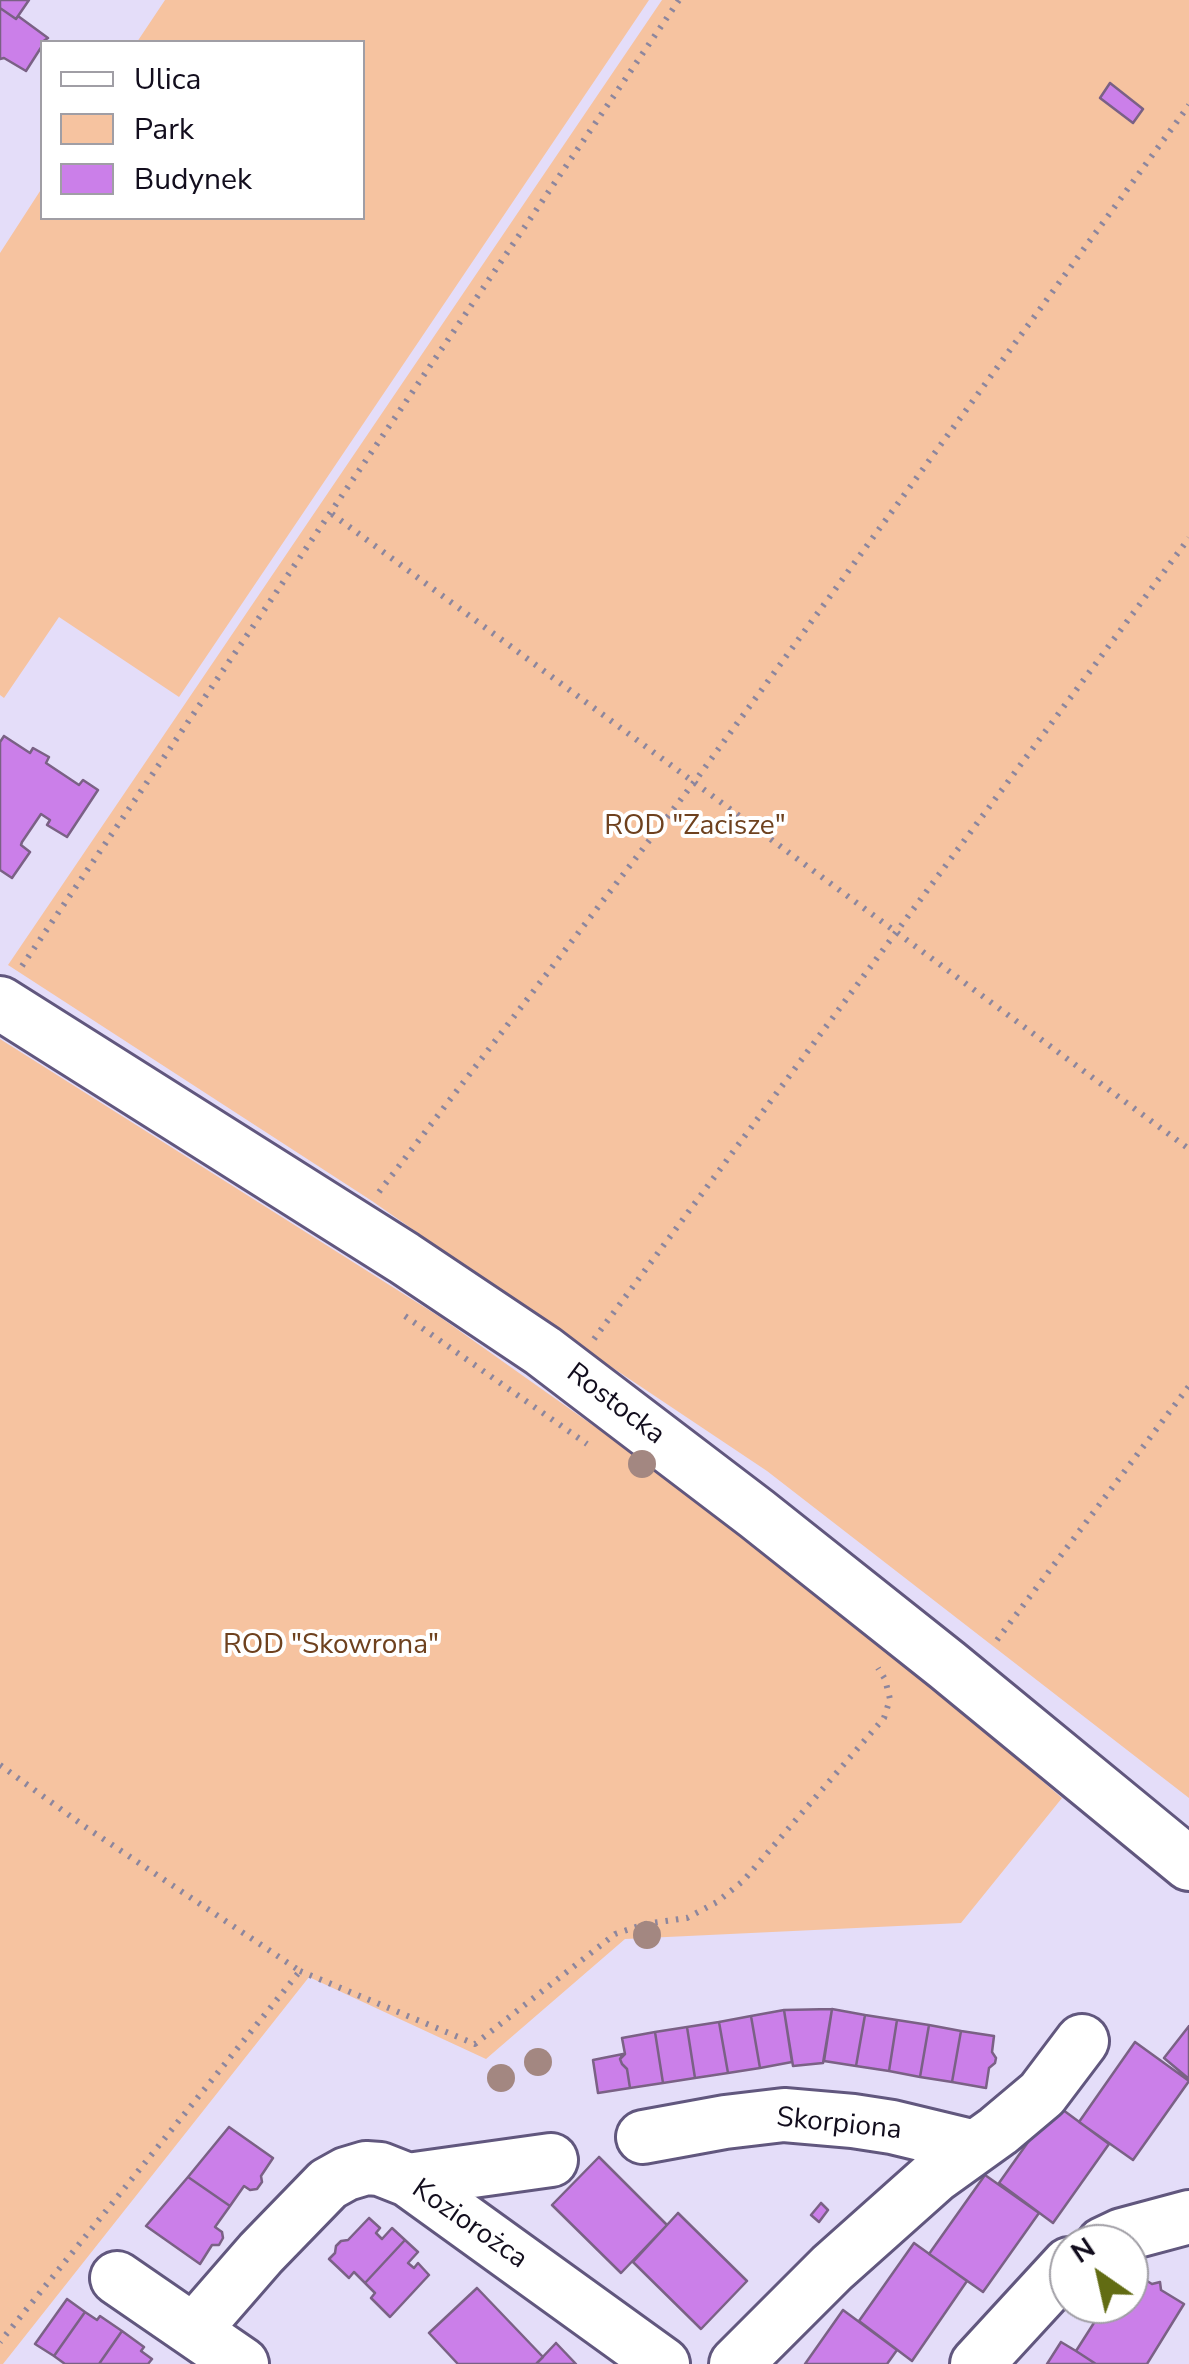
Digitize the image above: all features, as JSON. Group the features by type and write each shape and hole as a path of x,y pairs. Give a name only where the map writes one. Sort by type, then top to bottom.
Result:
{"street":[{"name":"Rostocka","path":"9,988 363,1214 596,1390 947,1665 1189,1864"},
{"path":"736,2364 832,2268 934,2178 1042,2094 1082,2042"},
{"name":"Skorpiona","path":"642,2136 784,2115 892,2126 976,2147"},
{"path":"408,2180 551,2160"},
{"name":"Koziorożca","path":"194,2330 328,2184 366,2168 380,2169 408,2180 663,2364"},
{"path":"1149,2232 1189,2264"},
{"path":"117,2278 242,2364"},
{"path":"978,2364 1049,2286"}],"path":[{"path":"9,988 680,0"},
{"path":"363,1214 694,781 1189,106"},
{"path":"332,514 1189,1149"},
{"path":"593,1340 1189,538"},
{"path":"395,1309 589,1446"},
{"path":"997,1640 1189,1386"},
{"path":"0,1765 300,1970 475,2044 615,1934 645,1924 687,1918 743,1881 884,1718 890,1699 885,1679 873,1661"},
{"path":"0,2342 300,1970"}],"green space":[{"path":"165,0 649,0 179,697 59,617 4,698 0,695 0,253 40,191 40,220 365,220 365,40 138,40"},
{"name":"ROD \"Zacisze\"","path":"662,0 1189,0 1189,1798 767,1471 372,1201 8,965"},
{"name":"ROD \"Skowrona\"","path":"0,1039 440,1317 752,1538 1062,1798 961,1923 625,1939 486,2059 309,1977 3,2364 0,2364"}],"building":[{"path":"0,0 29,0 16,19 0,8"},
{"path":"0,8 48,38 40,40 40,49 26,71 0,59"},
{"path":"1110,83 1143,109 1133,123 1100,98"},
{"path":"4,736 30,753 33,748 49,757 46,763 79,785 83,780 98,790 67,837 47,825 50,820 41,814 22,842 30,852 12,878 0,870 0,742"},
{"path":"832,2009 865,2015 856,2066 824,2061"},
{"path":"832,2009 823,2063 793,2066 784,2010"},
{"path":"784,2010 792,2062 760,2068 751,2016"},
{"path":"865,2015 897,2020 889,2071 856,2066"},
{"path":"751,2016 760,2068 728,2073 719,2022"},
{"path":"897,2020 929,2025 920,2077 889,2071"},
{"path":"719,2022 728,2073 695,2078 687,2027"},
{"path":"929,2025 961,2031 952,2082 920,2077"},
{"path":"1189,2026 1189,2079 1164,2058"},
{"path":"687,2027 695,2078 663,2083 655,2032"},
{"path":"961,2031 994,2036 992,2052 996,2058 989,2068 986,2088 952,2082"},
{"path":"655,2032 663,2083 630,2088 627,2069 620,2059 625,2054 622,2038"},
{"path":"1135,2042 1189,2081 1133,2160 1079,2122"},
{"path":"623,2054 620,2059 627,2069 630,2088 598,2093 593,2060"},
{"path":"1055,2104 1109,2144 1053,2223 999,2183"},
{"path":"229,2127 273,2158 257,2189 244,2186 230,2206 188,2177"},
{"path":"599,2157 667,2225 621,2273 552,2205"},
{"path":"985,2175 1039,2213 983,2292 929,2254"},
{"path":"188,2177 230,2206 215,2227 223,2238 219,2245 212,2245 200,2264 146,2226"},
{"path":"821,2203 828,2210 819,2222 811,2215"},
{"path":"678,2213 747,2281 701,2329 633,2262"},
{"path":"369,2218 380,2228 376,2233 382,2239 392,2228 405,2240 365,2283 354,2272 349,2278 329,2259 336,2246 348,2240"},
{"path":"405,2240 418,2252 408,2263 414,2268 418,2263 429,2275 390,2317 371,2298 375,2293 365,2283"},
{"path":"914,2243 967,2281 912,2361 859,2321"},
{"path":"1149,2282 1160,2282 1161,2290 1184,2304 1147,2364 1096,2364 1076,2351 1093,2324 1149,2324"},
{"path":"477,2288 543,2357 536,2364 458,2364 429,2333"},
{"path":"67,2299 85,2312 54,2356 35,2344"},
{"path":"843,2310 897,2350 887,2364 805,2364"},
{"path":"85,2312 97,2320 100,2316 122,2331 99,2364 65,2364 54,2356"},
{"path":"122,2331 144,2347 141,2351 152,2359 148,2364 99,2364"},
{"path":"1061,2342 1076,2351 1096,2364 1047,2364"},
{"path":"556,2343 576,2364 536,2364"}]}
